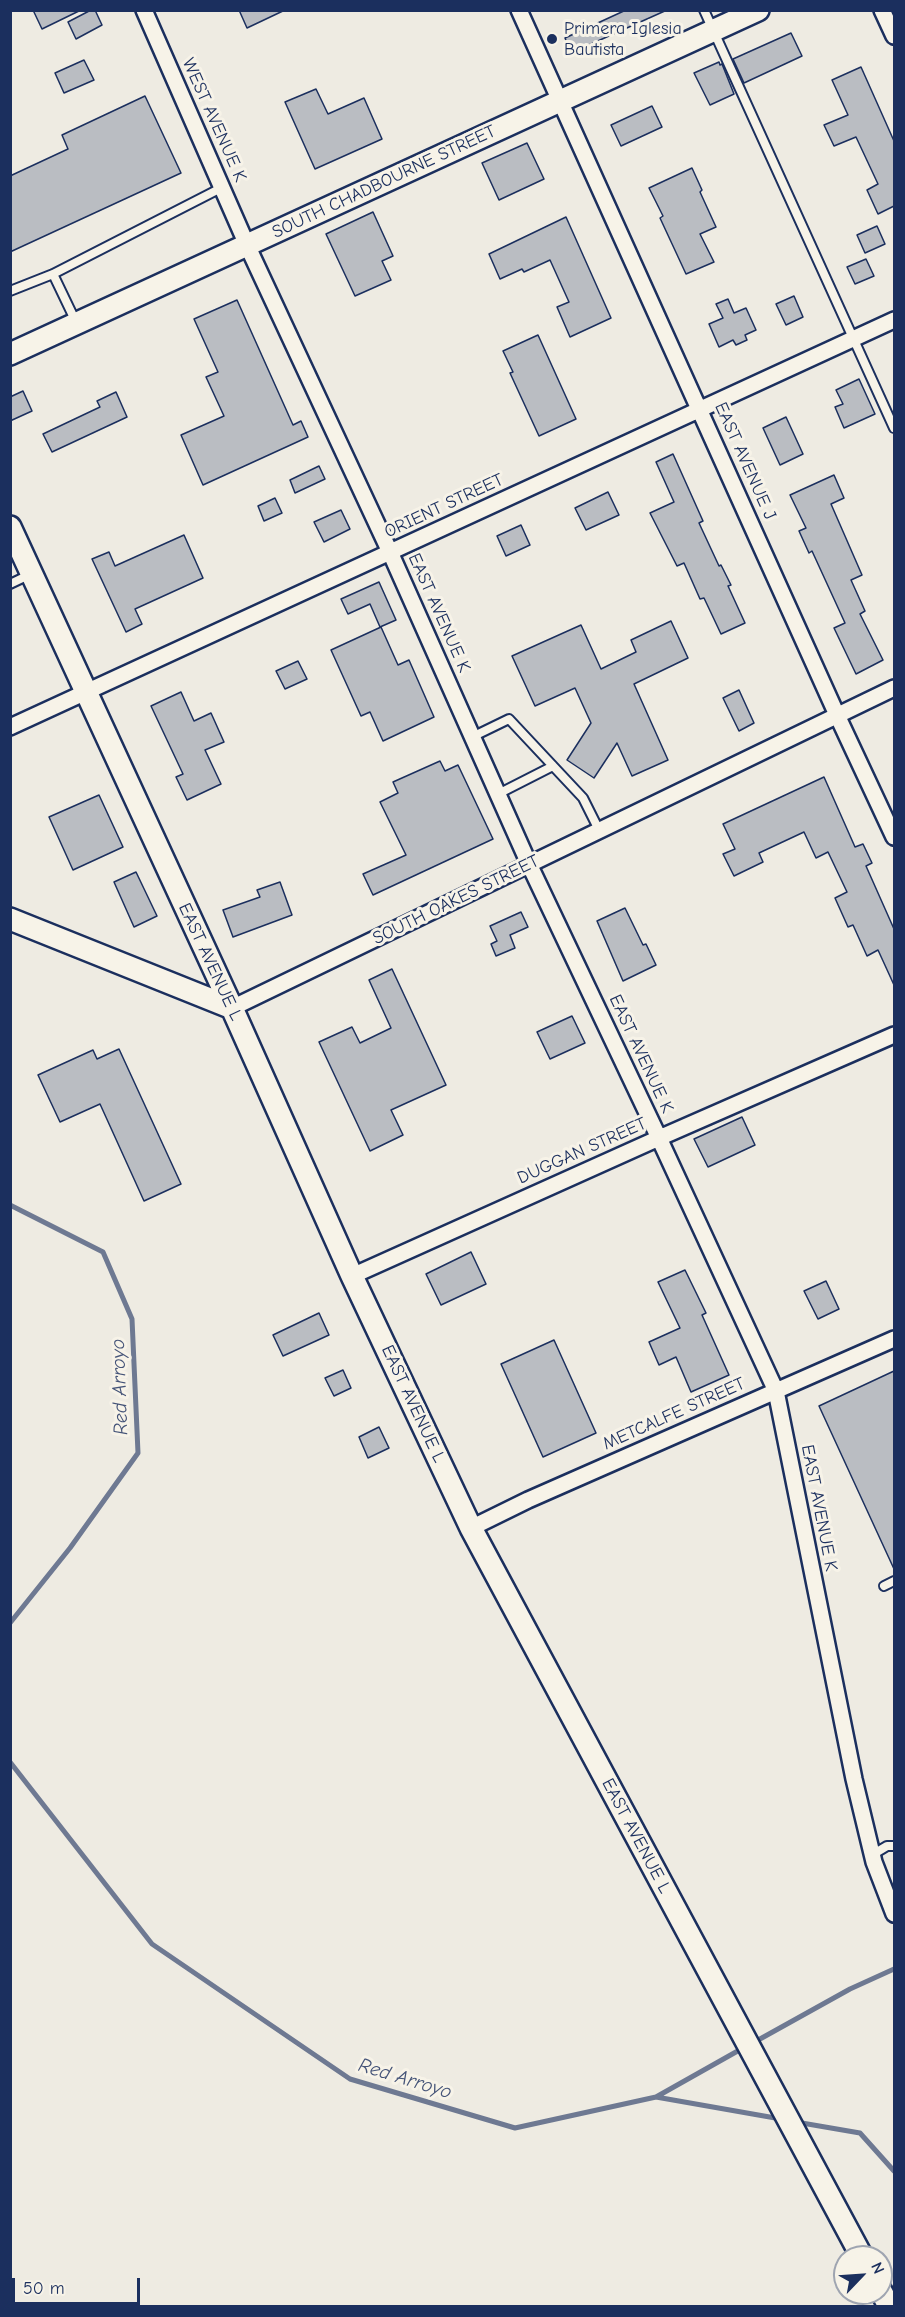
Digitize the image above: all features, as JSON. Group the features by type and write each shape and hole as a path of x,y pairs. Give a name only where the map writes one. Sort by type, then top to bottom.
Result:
{"main road":[{"name":"SOUTH CHADBOURNE STREET","path":"10,354 758,10"},
{"name":"EAST AVENUE L","path":"10,527 232,1008 352,1276 471,1528 856,2245"},
{"path":"10,919 232,1008"}],"street":[{"name":"WEST AVENUE K","path":"144,10 247,245"},
{"name":"EAST AVENUE J","path":"519,10 894,837"},
{"path":"882,10 894,36"},
{"name":"EAST AVENUE K","path":"247,245 390,552 529,864 776,1391 854,1779 873,1855 894,1914"},
{"name":"ORIENT STREET","path":"10,727 894,321"},
{"name":"SOUTH OAKES STREET","path":"232,1008 894,688"},
{"name":"DUGGAN STREET","path":"352,1276 894,1035"},
{"name":"METCALFE STREET","path":"471,1528 528,1500 894,1339"}],"lane":[{"path":"704,10 894,428"},
{"path":"10,291 53,274 223,187"},
{"path":"53,274 76,323"},
{"path":"10,584 31,574"},
{"path":"472,737 509,720 583,798 599,830"},
{"path":"498,794 553,766"},
{"path":"884,1586 894,1581"},
{"path":"873,1855 887,1846 894,1846"}],"building":[{"path":"33,10 81,10 42,29"},
{"path":"95,10 102,25 76,39 68,22"},
{"path":"239,10 285,10 247,28"},
{"path":"626,10 667,10 571,53 565,38"},
{"path":"791,33 802,56 744,83 733,59"},
{"path":"84,60 94,80 64,93 55,73"},
{"path":"719,62 720,65 722,64 734,94 710,105 694,73"},
{"path":"861,67 894,141 894,206 878,214 867,190 878,184 856,137 834,146 824,125 848,115 832,80"},
{"path":"316,89 328,114 364,98 382,139 315,169 285,102"},
{"path":"145,96 181,173 10,252 10,176 68,149 62,135"},
{"path":"652,106 662,127 621,146 611,125"},
{"path":"527,143 544,179 499,200 482,163"},
{"path":"692,168 716,227 700,234 714,262 686,274 649,188"},
{"path":"373,212 393,256 382,261 391,280 355,296 326,234"},
{"path":"566,217 611,318 570,337 557,307 569,302 550,260 524,272 522,269 500,279 489,254"},
{"path":"877,226 885,244 865,253 857,235"},
{"path":"866,259 874,276 855,284 847,267"},
{"path":"794,296 803,317 786,325 776,304"},
{"path":"728,299 734,313 746,308 756,330 745,335 747,340 736,345 733,340 719,347 709,324 723,318 716,304"},
{"path":"237,300 293,425 301,421 308,437 203,485 181,435 224,416 206,377 218,372 194,319"},
{"path":"538,335 576,419 539,436 510,373 513,372 503,351"},
{"path":"859,379 875,414 844,428 835,407 843,404 836,390"},
{"path":"23,391 32,411 10,421 10,397"},
{"path":"116,392 127,417 52,452 43,434 100,407 97,401"},
{"path":"786,417 803,454 780,465 763,428"},
{"path":"673,454 703,521 699,523 719,566 721,565 731,585 728,586 745,623 721,634 704,598 700,599 684,563 677,566 650,513 674,502 656,462"},
{"path":"319,466 325,479 295,493 290,480"},
{"path":"834,475 844,498 831,504 862,575 851,580 865,611 860,614 883,660 856,674 834,628 845,623 812,551 809,553 799,531 806,528 790,495"},
{"path":"608,492 619,515 586,530 575,508"},
{"path":"275,498 282,513 264,521 258,506"},
{"path":"341,510 350,529 324,542 314,522"},
{"path":"521,525 530,545 506,556 497,536"},
{"path":"184,535 203,578 135,609 142,624 126,632 92,559 109,552 115,566"},
{"path":"379,582 396,620 380,627 370,604 348,614 341,599"},
{"path":"671,621 688,658 634,684 668,760 632,776 617,743 594,778 567,760 591,723 575,688 535,706 512,656 581,625 601,669 636,652 631,640"},
{"path":"381,627 398,665 409,660 434,717 383,741 370,712 361,716 331,650"},
{"path":"298,661 307,679 285,689 276,671"},
{"path":"739,690 754,723 739,731 723,698"},
{"path":"181,692 194,721 211,713 224,742 205,750 221,784 187,800 176,777 183,774 151,706"},
{"path":"440,761 445,771 458,765 493,839 373,895 363,874 406,855 380,802 398,793 393,782"},
{"path":"824,777 855,847 863,844 872,863 866,866 894,929 894,985 878,950 867,956 853,925 848,927 835,898 847,892 828,852 816,858 804,832 759,853 763,862 734,876 723,854 735,849 723,824"},
{"path":"99,795 123,847 73,870 49,817"},
{"path":"136,872 157,916 134,927 114,882"},
{"path":"280,882 292,915 233,937 223,910 260,897 257,890"},
{"path":"625,908 643,945 646,944 656,965 623,981 597,921"},
{"path":"521,912 528,927 510,935 515,948 496,956 491,944 497,941 490,926"},
{"path":"392,969 446,1085 391,1110 403,1135 370,1151 319,1042 352,1027 360,1043 391,1028 369,980"},
{"path":"572,1016 585,1043 550,1059 537,1032"},
{"path":"119,1049 181,1184 144,1201 100,1104 60,1122 38,1075 93,1050 97,1059"},
{"path":"742,1117 755,1145 708,1167 694,1139"},
{"path":"471,1252 486,1284 441,1305 426,1274"},
{"path":"685,1270 706,1313 702,1315 729,1375 691,1392 676,1357 659,1365 649,1342 680,1328 658,1282"},
{"path":"826,1281 839,1309 818,1319 804,1291"},
{"path":"319,1313 329,1335 283,1356 273,1335"},
{"path":"554,1340 596,1433 543,1457 501,1364"},
{"path":"343,1370 351,1388 334,1396 325,1378"},
{"path":"894,1371 894,1569 819,1406"},
{"path":"379,1427 389,1448 368,1458 359,1437"}],"waterway":[{"name":"Red Arroyo","path":"10,1205 103,1252 132,1319 138,1453 70,1548 10,1623"},
{"name":"Red Arroyo","path":"10,1762 152,1944 350,2079 515,2128 656,2097 781,2119"},
{"path":"751,2044 850,1989 894,1969"},
{"path":"656,2097 743,2048"},
{"name":"Red Arroyo","path":"796,2122 860,2133 894,2171"}],"place":[{"name":"Primera Iglesia Bautista","path":"552,39"}]}
